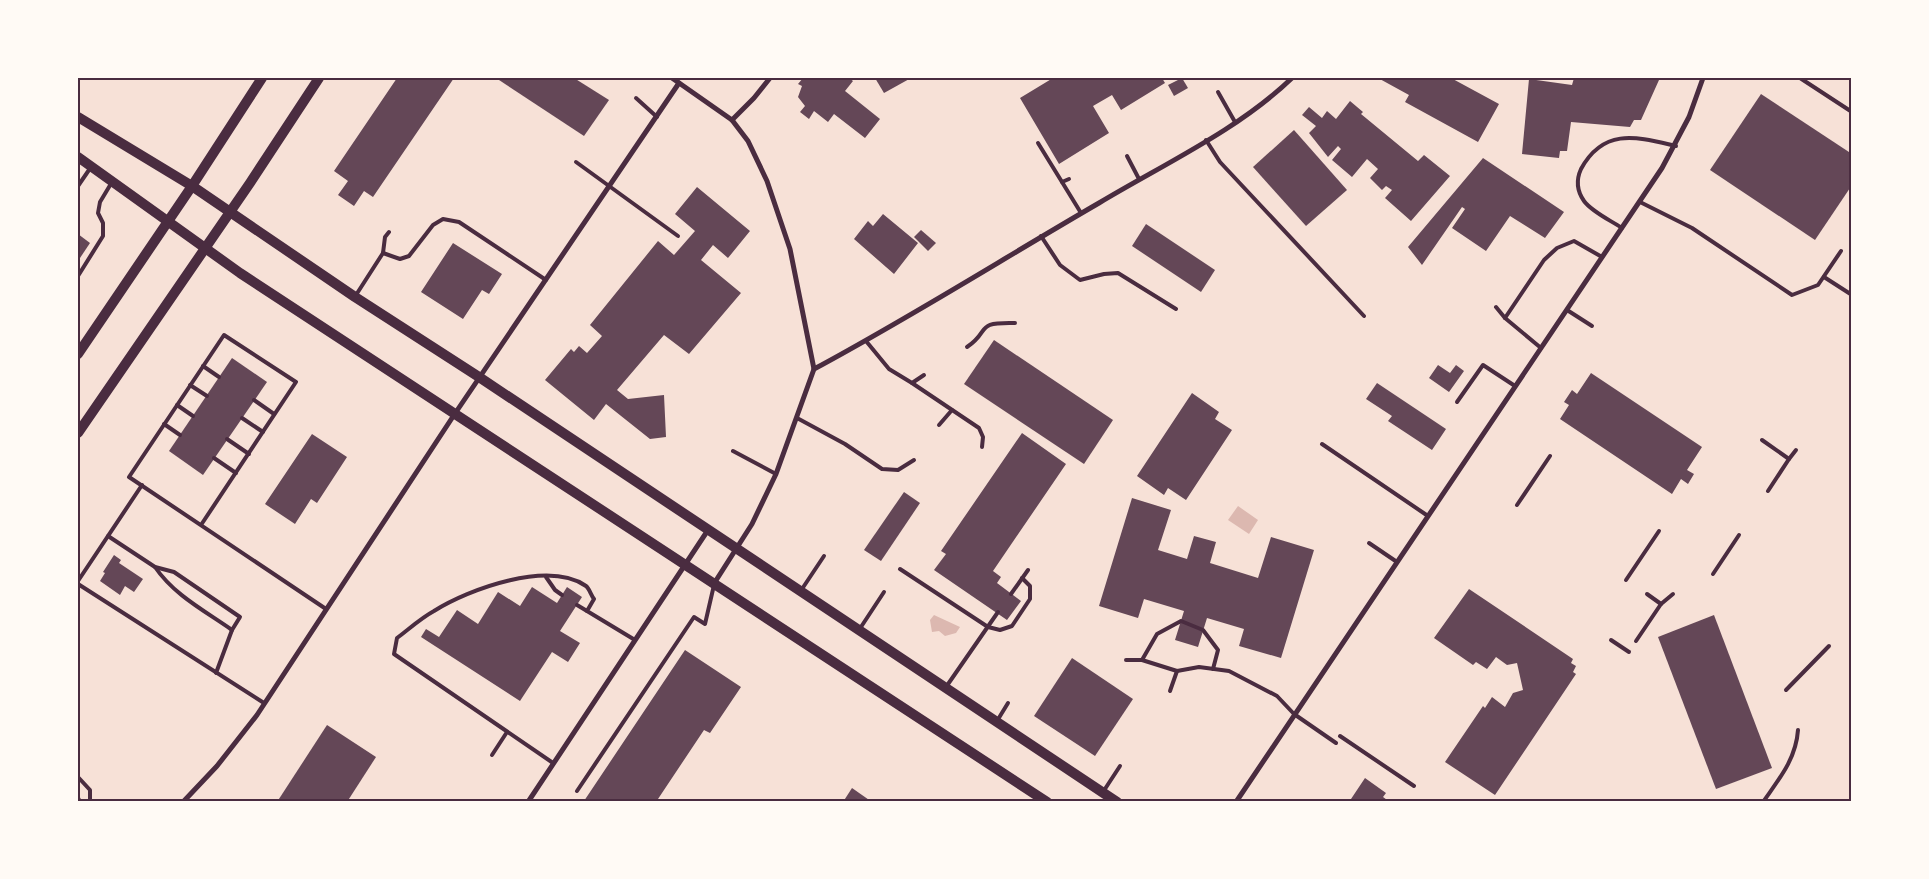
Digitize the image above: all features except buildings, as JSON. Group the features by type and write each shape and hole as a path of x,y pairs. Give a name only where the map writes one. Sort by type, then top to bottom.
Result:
{"main road":[{"path":"78,354 192,186 262,78"},
{"path":"78,433 230,212 319,78"},
{"path":"78,117 192,186 354,297 479,377 1117,802"},
{"path":"78,157 167,222 454,415 686,563 1047,802"}],"street":[{"path":"672,78 732,120 748,141 766,181 790,249 814,369 798,418 776,474 737,550 715,582"},
{"path":"732,120 754,98 770,78"},
{"path":"814,369 866,341 1206,140 1272,96 1292,78"},
{"path":"1236,802 1640,202 1676,146 1703,78"},
{"path":"183,802 218,766 264,703 479,377 679,82"},
{"path":"528,802 709,530"}],"lane":[{"path":"1800,78 1852,112"},
{"path":"1218,92 1235,122"},
{"path":"636,98 656,117"},
{"path":"1622,228 1585,202 1578,191 1577,177 1587,158 1604,143 1619,138 1644,139 1676,146"},
{"path":"1206,140 1220,162 1364,316"},
{"path":"1038,144 1081,213"},
{"path":"1127,156 1139,179"},
{"path":"576,162 678,236"},
{"path":"78,186 91,167"},
{"path":"1062,182 1069,179"},
{"path":"78,276 103,236 103,223 98,213 100,202 112,182"},
{"path":"1640,202 1692,228 1792,295 1818,285 1841,251"},
{"path":"383,253 400,259 409,256 433,225 443,219 459,222 546,280"},
{"path":"354,297 383,253 385,237 389,232"},
{"path":"1041,236 1060,265 1080,280 1104,274 1118,274 1176,310"},
{"path":"1505,318 1544,260 1557,248 1574,241 1602,257"},
{"path":"1824,277 1852,295"},
{"path":"1496,307 1505,318 1541,348"},
{"path":"1567,310 1592,326"},
{"path":"967,347 974,343 985,326 994,322 1015,323"},
{"path":"201,525 296,382 224,335 129,477 326,609"},
{"path":"866,341 889,369 979,428 983,437 982,447"},
{"path":"1457,402 1483,365 1515,386"},
{"path":"203,366 219,377"},
{"path":"912,383 924,375"},
{"path":"190,385 207,396"},
{"path":"254,400 274,414"},
{"path":"177,405 193,416"},
{"path":"939,426 952,410"},
{"path":"242,418 263,432"},
{"path":"798,418 845,444 882,470 898,470 914,460"},
{"path":"164,424 180,435"},
{"path":"227,439 249,454"},
{"path":"1762,440 1789,460"},
{"path":"1322,444 1428,516"},
{"path":"1768,491 1796,450"},
{"path":"733,451 776,474"},
{"path":"1517,505 1550,456"},
{"path":"214,458 236,472"},
{"path":"142,485 78,582 264,703"},
{"path":"1626,580 1660,530"},
{"path":"1714,574 1739,535"},
{"path":"108,536 155,567 174,572 240,617 232,630 216,673"},
{"path":"1368,544 1397,562"},
{"path":"800,591 824,556"},
{"path":"155,567 165,582 232,630"},
{"path":"900,569 988,626 1000,630 1012,626 1030,599 1030,586 1022,578"},
{"path":"1011,594 1028,570"},
{"path":"553,763 394,654 397,638 434,611 491,584 532,577 562,576 587,586 594,599 587,611"},
{"path":"546,577 555,590 562,595"},
{"path":"577,791 694,617 705,624 715,582"},
{"path":"859,630 884,592"},
{"path":"1647,594 1661,604"},
{"path":"1636,642 1661,604 1673,594"},
{"path":"577,605 635,640"},
{"path":"946,687 998,612"},
{"path":"1142,660 1157,634 1181,621 1203,630 1218,650 1212,669"},
{"path":"1611,640 1629,652"},
{"path":"1786,690 1829,646"},
{"path":"1126,660 1142,660 1177,671 1199,667 1230,671 1277,696 1294,714 1336,742"},
{"path":"1170,691 1177,671"},
{"path":"996,720 1008,703"},
{"path":"1763,802 1789,765 1798,741 1798,730"},
{"path":"492,755 507,732"},
{"path":"1340,736 1414,786"},
{"path":"1103,792 1120,766"},
{"path":"78,778 90,790 90,802"},
{"path":"78,798 80,802"}],"shaded area":[{"path":"1238,506 1258,520 1249,534 1228,520"},
{"path":"934,615 960,627 956,633 945,636 939,631 932,632 930,620"}]}
